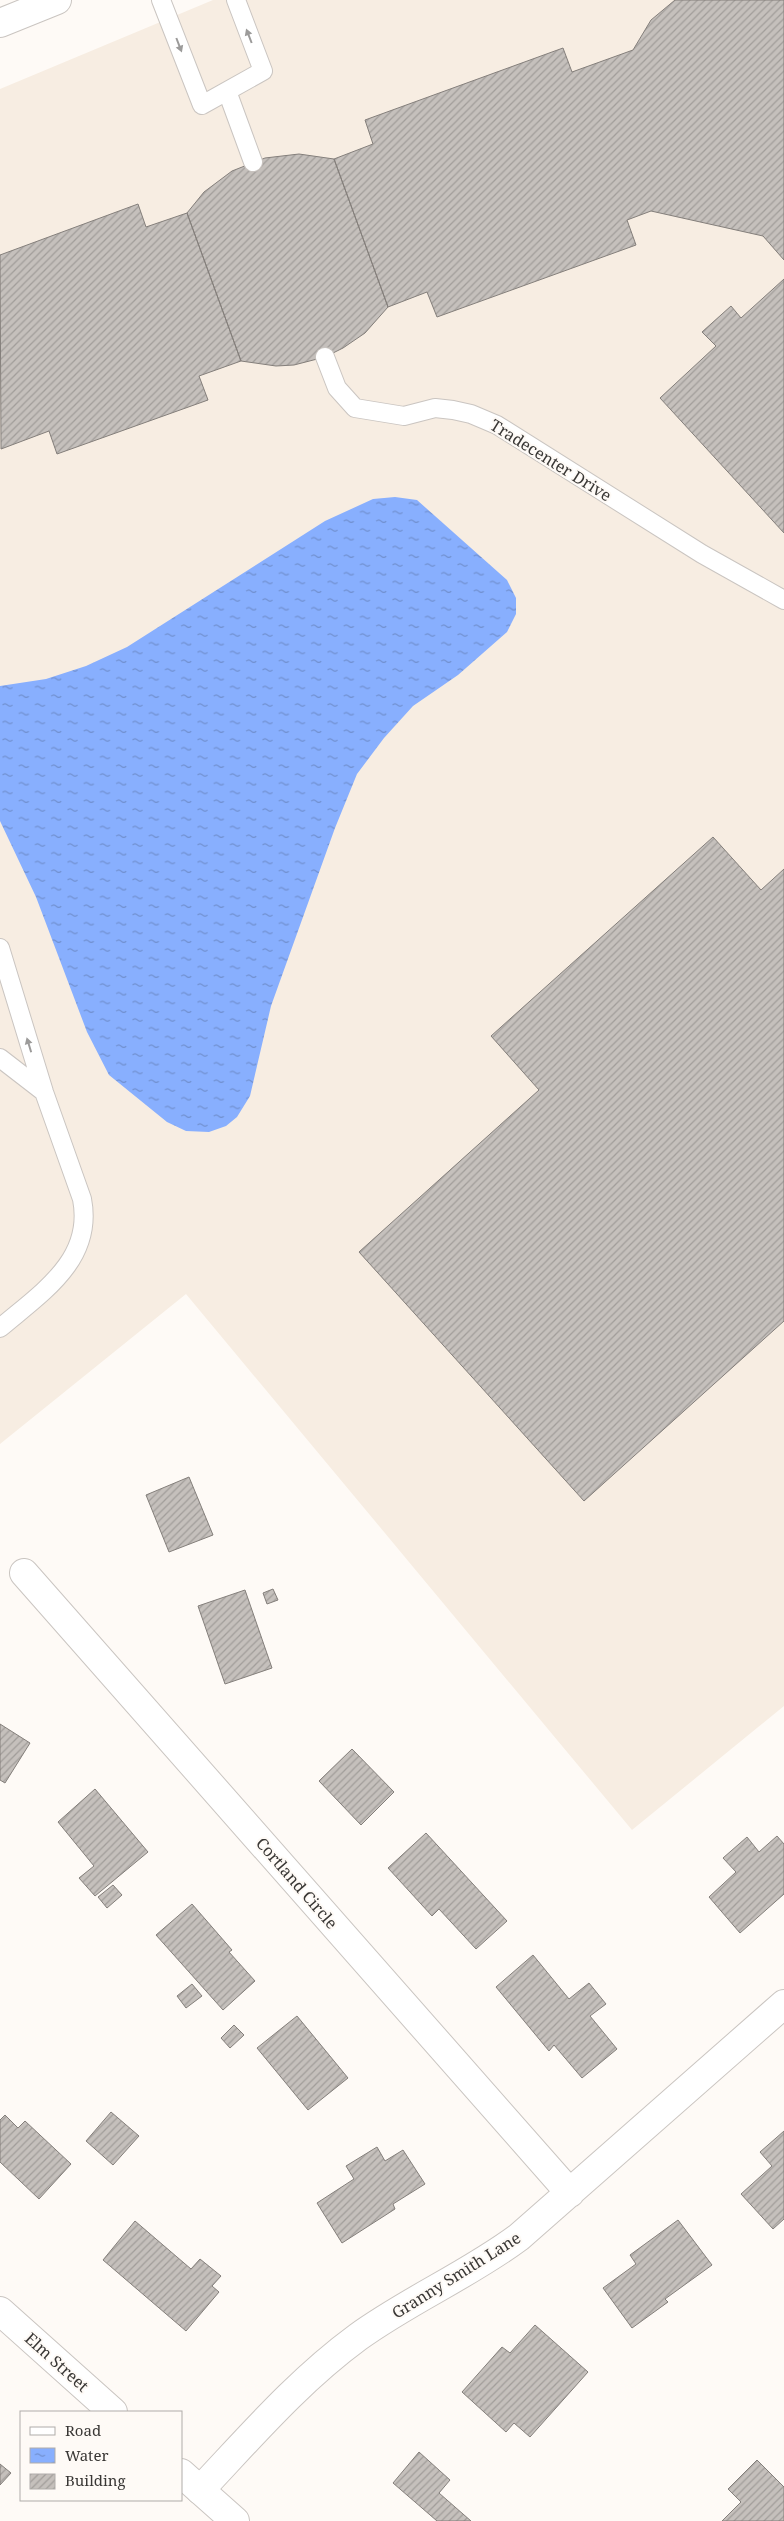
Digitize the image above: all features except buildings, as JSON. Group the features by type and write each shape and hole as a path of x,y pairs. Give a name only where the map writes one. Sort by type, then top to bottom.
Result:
{"street":[{"path":"0,23 57,0"},
{"name":"Cortland Circle","path":"24,1573 570,2193"},
{"name":"Granny Smith Lane","path":"191,2482 295,2388 360,2336 499,2252 570,2193 784,2004"},
{"name":"Elm Street","path":"0,2311 112,2411"},
{"path":"191,2482 234,2521"}],"lane":[{"path":"161,0 202,105 263,71 236,0"},
{"path":"227,91 253,162"},
{"name":"Tradecenter Drive","path":"325,357 337,388 355,408 404,416 434,408 453,410 471,414 497,424 695,550 784,600"},
{"path":"0,948 44,1092 82,1199 85,1213 84,1232 74,1257 61,1273 0,1328"},
{"path":"0,1058 44,1092"}],"shaded area":[{"path":"213,0 784,0 784,1706 632,1830 186,1294 0,1444 0,89"}],"water":[{"path":"395,497 417,500 507,580 516,598 516,614 507,632 458,675 413,706 384,738 357,774 335,828 271,1006 250,1096 237,1117 226,1126 209,1132 186,1131 167,1122 109,1075 87,1032 36,897 0,821 0,686 46,679 86,666 127,647 325,521 373,499"}]}
